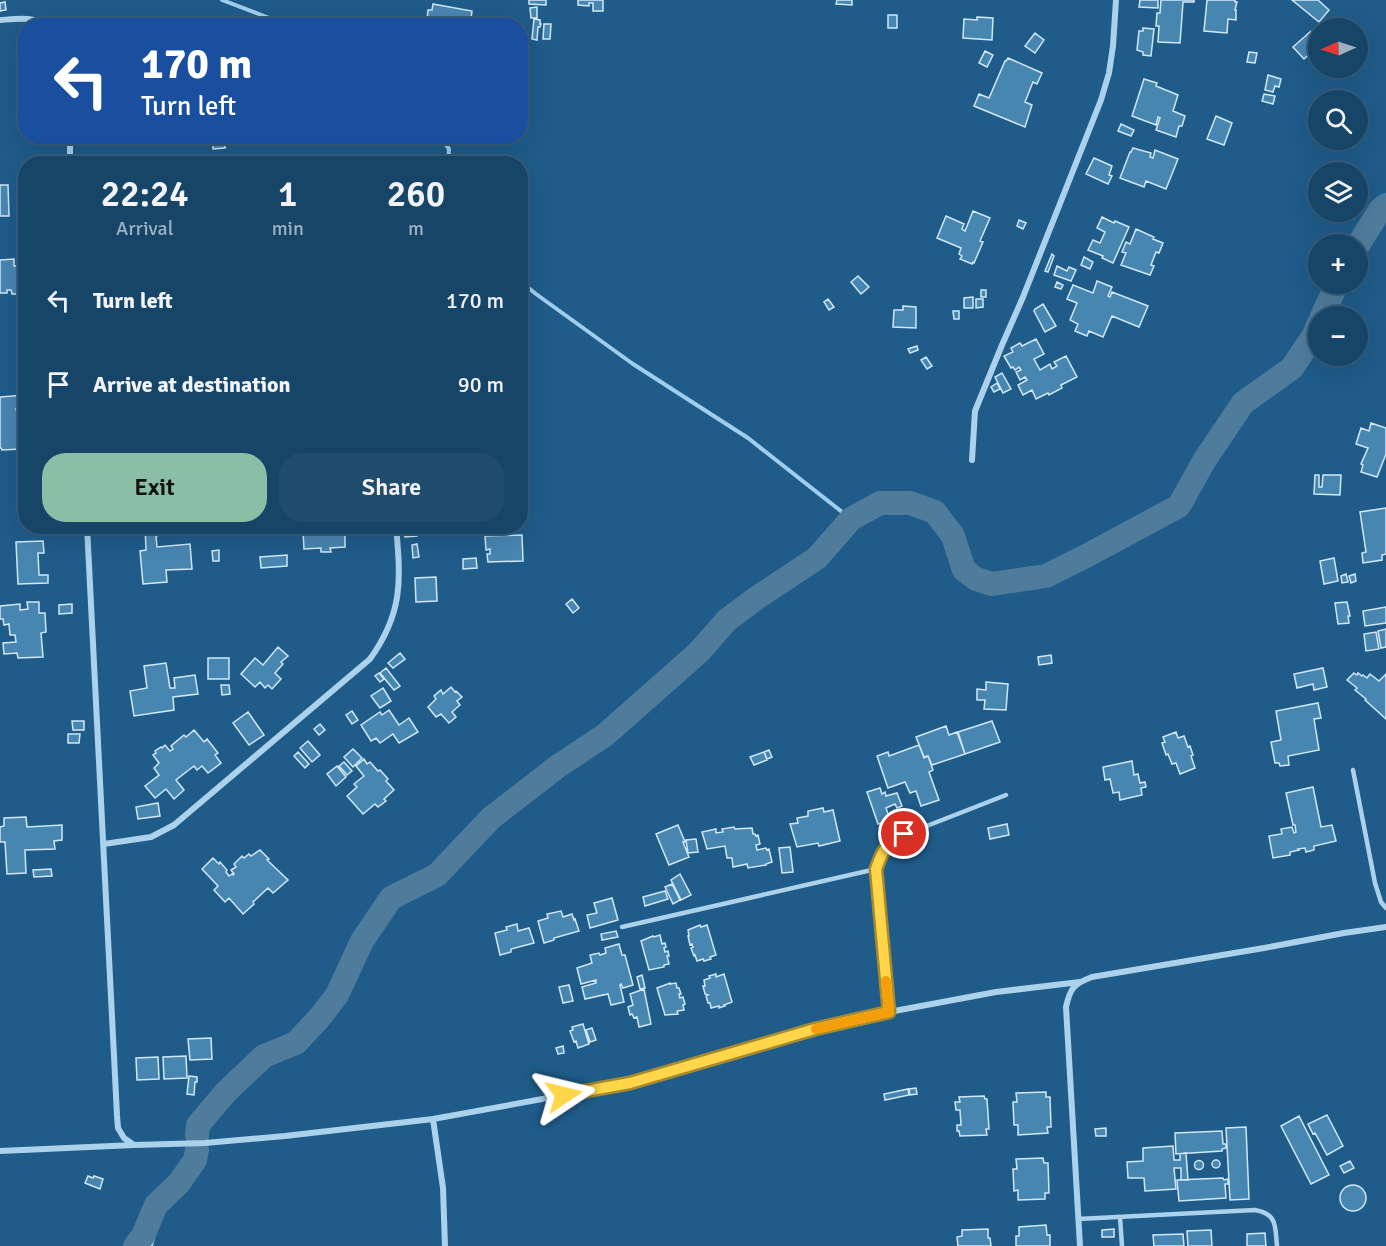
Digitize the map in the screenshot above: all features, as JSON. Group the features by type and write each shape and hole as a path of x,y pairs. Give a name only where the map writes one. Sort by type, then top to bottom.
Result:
{"street":[{"path":"972,460 975,411 1101,100 1111,64 1116,0"},
{"path":"0,20 18,20"},
{"path":"87,534 118,1128 124,1138 134,1145"},
{"path":"104,844 151,837 174,825 370,659 390,626 398,600 400,575 397,534"},
{"path":"876,869 889,1012"},
{"path":"0,1151 205,1143 433,1119 630,1083 815,1029 889,1012 996,992 1080,982 1092,977 1386,927"},
{"path":"1080,982 1070,992 1066,1007 1080,1246"},
{"path":"433,1119 443,1188 445,1246"}],"lane":[{"path":"1353,770 1376,883 1381,902 1386,908"},
{"path":"622,927 876,869 881,853 896,838 1006,795"},
{"path":"1078,1219 1255,1210 1271,1217 1275,1224 1277,1246"},
{"path":"1120,1217 1122,1246"}],"building":[{"path":"529,0 546,0 546,5 529,4"},
{"path":"578,0 603,0 603,11 593,11 593,3 589,3 589,6 578,5"},
{"path":"837,0 852,0 852,5 836,4"},
{"path":"1140,0 1158,0 1158,8 1139,7"},
{"path":"1161,0 1194,0 1194,2 1183,2 1180,43 1158,42 1159,26 1156,26"},
{"path":"1207,0 1235,0 1237,2 1236,20 1228,19 1227,33 1204,31"},
{"path":"1292,0 1318,0 1329,10 1322,18 1314,18"},
{"path":"5,2 6,10 0,11 0,3"},
{"path":"433,4 472,11 471,18 427,18 428,10 432,10"},
{"path":"537,7 537,18 531,18 530,8"},
{"path":"888,15 897,15 897,28 888,28"},
{"path":"977,17 993,18 992,40 963,38 964,19 977,20"},
{"path":"534,19 540,20 541,24 538,27 537,40 532,39"},
{"path":"544,24 551,24 550,39 543,39"},
{"path":"1143,28 1154,29 1151,56 1143,55 1143,52 1137,50 1139,31 1143,31"},
{"path":"1035,33 1044,40 1035,53 1025,46"},
{"path":"1308,34 1308,55 1304,59 1293,47"},
{"path":"985,51 993,55 987,67 979,63"},
{"path":"1249,52 1257,53 1255,63 1247,62"},
{"path":"1008,58 1042,73 1037,84 1033,82 1025,102 1032,105 1025,127 974,106 979,94 989,98"},
{"path":"1268,75 1281,79 1279,87 1275,86 1273,92 1265,90"},
{"path":"1144,79 1157,83 1156,86 1178,95 1173,111 1185,116 1176,137 1156,130 1160,118 1158,117 1156,125 1132,116"},
{"path":"1264,94 1275,96 1273,104 1262,101"},
{"path":"1216,116 1232,123 1224,145 1207,139"},
{"path":"1121,124 1134,130 1131,136 1118,131"},
{"path":"213,144 225,144 225,148 213,149"},
{"path":"1133,148 1151,153 1150,157 1153,158 1155,150 1178,159 1166,189 1146,181 1144,187 1120,178"},
{"path":"1094,158 1112,166 1109,175 1112,176 1108,184 1086,174"},
{"path":"0,185 8,185 9,216 0,216"},
{"path":"973,211 990,218 980,241 983,242 972,264 960,259 961,248 937,238 946,216 964,224 962,229 965,231"},
{"path":"1102,217 1129,227 1113,263 1088,250 1093,240 1100,243 1105,232 1097,228"},
{"path":"1019,220 1026,223 1023,229 1017,226"},
{"path":"1136,229 1163,243 1159,253 1156,252 1150,275 1121,265 1126,253 1122,252 1126,242 1130,244"},
{"path":"1052,254 1054,256 1048,272 1045,271"},
{"path":"1084,257 1093,262 1090,269 1081,265"},
{"path":"14,259 14,266 18,266 18,294 12,294 11,290 7,290 7,293 0,293 0,260"},
{"path":"1057,266 1067,271 1069,267 1076,270 1071,281 1054,275"},
{"path":"858,276 869,287 861,294 851,282"},
{"path":"1097,281 1112,287 1108,296 1110,297 1112,292 1148,306 1139,327 1112,316 1103,337 1089,331 1087,336 1075,331 1078,324 1070,320 1077,303 1067,299 1073,285 1093,293"},
{"path":"1057,282 1063,285 1061,289 1055,287"},
{"path":"981,290 986,290 986,297 981,297"},
{"path":"973,297 973,308 964,308 964,298"},
{"path":"828,299 834,307 829,310 824,302"},
{"path":"976,299 983,299 983,307 976,308"},
{"path":"1043,304 1056,326 1045,332 1034,311"},
{"path":"903,306 916,307 916,328 893,327 894,310 903,310"},
{"path":"953,311 959,311 959,319 954,319"},
{"path":"1036,339 1044,354 1034,359 1040,370 1050,364 1052,369 1057,366 1054,362 1066,356 1077,377 1061,385 1062,388 1049,395 1048,393 1036,399 1032,390 1023,395 1018,385 1027,380 1025,377 1020,380 1016,372 1021,370 1019,367 1015,370 1011,368 1004,356 1013,352 1011,348 1020,343 1022,346"},
{"path":"917,346 918,350 910,353 908,349"},
{"path":"926,357 932,366 927,369 921,360"},
{"path":"1002,373 1011,389 1003,393 995,377"},
{"path":"997,383 1000,389 994,392 991,387"},
{"path":"18,396 18,409 16,409 18,412 18,449 2,450 0,448 0,397"},
{"path":"1371,423 1386,428 1386,454 1377,477 1361,472 1363,465 1361,464 1368,448 1356,444 1361,428 1369,431"},
{"path":"1315,475 1319,475 1319,487 1322,487 1323,475 1341,475 1340,495 1314,494"},
{"path":"1386,508 1386,554 1382,555 1382,560 1363,563 1362,553 1366,552 1360,512"},
{"path":"145,534 160,534 156,536 157,547 190,544 192,569 166,570 167,582 143,584 140,551 146,550"},
{"path":"303,534 345,534 345,547 330,548 331,552 321,552 321,548 304,549"},
{"path":"405,534 417,534 417,536 405,537"},
{"path":"522,535 523,561 488,562 487,554 490,554 490,549 486,550 485,536"},
{"path":"43,541 44,553 38,553 39,575 48,575 48,583 18,584 16,542"},
{"path":"417,544 419,557 413,558 412,545"},
{"path":"219,550 219,561 213,561 212,551"},
{"path":"287,555 287,566 261,568 260,557"},
{"path":"476,558 477,568 463,569 463,559"},
{"path":"1334,558 1338,581 1324,584 1320,561"},
{"path":"1346,574 1348,582 1342,583 1341,576"},
{"path":"1355,574 1356,581 1351,583 1349,576"},
{"path":"436,577 437,601 416,602 415,578"},
{"path":"572,599 579,608 573,613 566,604"},
{"path":"27,602 39,602 39,613 45,613 46,632 41,633 43,657 18,658 17,653 4,654 3,643 16,642 15,635 10,635 9,624 4,625 3,619 0,619 0,606 20,604 20,610 28,609"},
{"path":"1347,602 1349,623 1338,624 1335,603"},
{"path":"72,604 72,613 59,614 59,605"},
{"path":"1386,607 1386,623 1365,626 1363,611"},
{"path":"1386,629 1386,647 1381,648 1378,631"},
{"path":"1376,632 1379,649 1366,651 1364,634"},
{"path":"278,647 288,656 281,662 283,664 275,673 281,679 272,689 268,685 265,688 260,682 255,687 241,674 255,658 263,665"},
{"path":"400,653 405,659 393,668 388,663"},
{"path":"1051,655 1052,663 1039,665 1038,657"},
{"path":"208,658 229,658 229,679 208,679"},
{"path":"166,663 170,688 175,688 174,678 195,675 198,694 173,697 174,710 134,716 130,691 147,688 144,666"},
{"path":"386,668 400,686 394,690 380,673"},
{"path":"1323,668 1327,687 1314,690 1313,684 1297,688 1294,674"},
{"path":"379,673 384,679 380,682 375,676"},
{"path":"1354,673 1367,678 1370,674 1379,681 1386,674 1386,719 1347,680"},
{"path":"986,682 1008,684 1006,710 984,709 985,700 977,700 977,689 986,690"},
{"path":"221,685 229,685 230,694 222,695"},
{"path":"451,687 462,697 457,701 460,705 452,712 456,717 449,723 441,714 436,717 428,707 436,699 434,696 441,690 443,694"},
{"path":"383,688 391,701 380,708 371,696"},
{"path":"1318,703 1321,718 1314,719 1319,750 1288,756 1289,765 1280,766 1279,763 1275,763 1271,742 1281,740 1276,711"},
{"path":"389,710 399,725 409,718 418,732 399,743 393,734 380,743 376,738 371,741 361,725 380,712 382,715"},
{"path":"352,711 358,720 352,724 346,715"},
{"path":"248,712 264,735 249,745 233,723"},
{"path":"72,721 84,721 84,730 73,730"},
{"path":"992,721 1000,742 965,754 958,732"},
{"path":"320,724 325,730 319,735 314,729"},
{"path":"946,726 949,735 957,732 965,754 932,765 928,756 924,757 916,737"},
{"path":"194,730 204,742 207,739 218,753 215,755 221,763 208,773 202,766 197,770 194,766 176,780 184,790 174,799 166,789 155,798 145,786 159,775 154,768 159,763 153,755 155,751 165,745 170,751 173,749 171,746"},
{"path":"1176,732 1178,738 1184,736 1188,747 1190,746 1195,768 1180,774 1176,763 1172,764 1168,754 1166,755 1162,743 1165,742 1163,737"},
{"path":"68,734 80,734 79,743 68,743"},
{"path":"308,741 320,755 312,762 300,748"},
{"path":"919,745 924,758 928,756 933,770 929,772 939,800 921,806 916,791 910,793 905,782 888,788 877,756 888,752 889,756"},
{"path":"353,749 362,758 353,767 344,757"},
{"path":"769,750 772,757 767,759 764,752"},
{"path":"298,752 309,764 305,768 294,756"},
{"path":"764,752 767,760 754,765 750,757"},
{"path":"364,759 367,764 370,762 378,771 380,770 394,790 384,799 386,801 378,807 375,804 363,814 347,796 357,787 354,784 364,776 356,766"},
{"path":"1132,761 1134,775 1138,774 1140,783 1145,782 1146,787 1141,788 1142,795 1120,800 1119,792 1113,793 1110,779 1105,780 1103,767"},
{"path":"344,762 352,771 347,775 339,766"},
{"path":"337,766 346,777 336,786 327,774"},
{"path":"1313,787 1321,827 1332,825 1336,841 1314,846 1314,850 1306,852 1305,848 1298,849 1290,852 1290,855 1273,858 1269,836 1282,834 1281,829 1292,827 1294,833 1296,832 1286,793"},
{"path":"880,788 882,794 885,792 886,796 897,793 902,806 897,808 895,804 886,808 890,820 878,824 867,792"},
{"path":"158,803 160,816 138,819 136,807"},
{"path":"823,808 824,812 833,810 840,841 819,846 818,843 797,847 790,824 798,823 797,818 808,816 808,811"},
{"path":"26,817 27,827 62,825 62,840 54,841 55,849 25,850 26,873 7,874 5,842 0,842 0,827 4,826 4,818"},
{"path":"1007,824 1009,835 990,839 988,828"},
{"path":"678,825 689,857 669,865 656,834"},
{"path":"734,827 735,829 752,828 753,834 758,835 760,844 756,845 757,850 769,849 772,862 748,868 747,864 733,867 732,858 727,858 725,846 707,849 702,832 716,829 716,833 723,832 722,829"},
{"path":"696,839 698,852 688,853 686,840"},
{"path":"790,847 793,872 782,873 779,848"},
{"path":"260,850 288,880 273,893 268,888 243,914 229,898 225,902 214,890 218,886 202,869 213,858 219,864 220,862 229,876 233,875 231,870 236,867 234,864 242,856 244,858 249,854 251,856"},
{"path":"51,869 52,876 34,877 33,870"},
{"path":"680,874 691,895 681,900 671,880"},
{"path":"672,884 680,900 673,904 665,887"},
{"path":"665,891 668,899 645,906 643,897"},
{"path":"612,898 618,920 590,928 587,915 597,913 594,903"},
{"path":"561,911 563,917 572,914 579,931 544,943 538,921 548,918 547,914"},
{"path":"517,924 518,931 529,928 534,943 511,949 511,952 500,955 495,933"},
{"path":"700,925 701,927 707,925 716,955 704,961 703,959 697,961 688,936 688,930"},
{"path":"616,931 618,937 602,940 601,934"},
{"path":"660,935 662,944 665,943 665,952 668,951 669,964 649,970 641,941"},
{"path":"619,944 622,955 625,955 633,985 623,988 620,985 624,1002 611,1005 608,994 585,999 582,987 596,983 596,980 581,984 577,968 592,963 590,955 606,953 605,948"},
{"path":"716,974 716,977 724,974 732,1002 719,1008 719,1006 711,1008 703,986 705,986 704,980"},
{"path":"642,975 645,988 640,989 637,977"},
{"path":"676,983 681,994 679,994 680,998 683,997 685,1004 683,1005 684,1010 677,1011 678,1014 665,1015 657,988"},
{"path":"569,985 573,1001 563,1003 559,987"},
{"path":"644,989 651,1024 639,1027 637,1017 630,1015 628,1007 633,1005 630,994"},
{"path":"583,1024 589,1044 578,1048 570,1031 573,1030 572,1027"},
{"path":"592,1028 596,1040 590,1042 586,1030"},
{"path":"211,1038 212,1059 190,1060 188,1039"},
{"path":"563,1046 564,1053 558,1054 556,1048"},
{"path":"186,1056 187,1078 164,1079 163,1057"},
{"path":"158,1057 159,1079 137,1080 136,1058"},
{"path":"189,1076 197,1077 194,1095 187,1094"},
{"path":"916,1088 917,1094 910,1095 909,1089"},
{"path":"908,1089 909,1095 885,1100 884,1094"},
{"path":"1046,1092 1046,1097 1050,1097 1051,1127 1047,1127 1048,1133 1018,1135 1018,1125 1014,1125 1013,1102 1017,1102 1016,1093"},
{"path":"984,1096 987,1099 989,1129 986,1129 987,1135 960,1136 957,1125 961,1125 960,1110 956,1110 955,1102 960,1102 959,1097"},
{"path":"1327,1115 1343,1146 1327,1155 1308,1124"},
{"path":"1299,1116 1329,1175 1311,1184 1281,1126"},
{"path":"1246,1127 1249,1199 1230,1200 1226,1128"},
{"path":"1106,1128 1106,1136 1096,1136 1095,1129"},
{"path":"1222,1131 1223,1144 1226,1144 1226,1148 1222,1151 1176,1154 1175,1133"},
{"path":"1173,1146 1174,1160 1180,1160 1180,1154 1186,1153 1188,1180 1181,1180 1181,1168 1174,1168 1176,1189 1145,1191 1144,1178 1128,1178 1127,1162 1143,1161 1143,1148"},
{"path":"1043,1158 1044,1163 1048,1163 1049,1193 1045,1193 1045,1199 1018,1200 1018,1190 1014,1191 1013,1169 1017,1169 1016,1159"},
{"path":"1216,1160 1220,1164 1216,1168 1212,1164"},
{"path":"1199,1161 1203,1165 1199,1169 1195,1165"},
{"path":"1350,1161 1354,1168 1344,1173 1340,1166"},
{"path":"88,1176 103,1179 100,1189 85,1183"},
{"path":"1228,1179 1228,1184 1225,1184 1226,1198 1179,1201 1177,1180"},
{"path":"1353,1185 1362,1189 1366,1198 1362,1207 1353,1211 1344,1207 1340,1198 1344,1189"},
{"path":"1046,1225 1047,1235 1050,1235 1050,1246 1016,1246 1019,1227"},
{"path":"988,1229 991,1246 958,1246 957,1237 962,1236 962,1230"},
{"path":"1114,1229 1114,1237 1102,1237 1102,1230"},
{"path":"1211,1230 1212,1246 1188,1246 1187,1231"},
{"path":"1265,1233 1266,1246 1247,1246 1247,1234"},
{"path":"1183,1234 1184,1246 1154,1246 1153,1235"}],"waterway":[{"path":"222,0 269,18"},
{"path":"446,144 449,149 449,156"},
{"path":"1365,234 1380,210 1386,205"},
{"path":"528,288 633,364 748,438 851,519"},
{"path":"1327,306 1332,294"},
{"path":"197,1135 198,1125 226,1092 264,1056 296,1043 320,1017 337,995 362,941 391,898 437,875 491,818 557,767 605,735 699,652 727,620 817,558 851,519 880,503 910,503 935,512 953,536 964,570 976,579 992,584 1046,576 1179,506 1204,461 1243,403 1292,368 1308,344"},
{"path":"135,1246 143,1236 156,1205 179,1183 195,1160 197,1150"},
{"path":"151,1246 156,1205"}],"slow traffic":[{"path":"816,1029 889,1012 886,981"}],"route":[{"path":"564,1095 630,1083 815,1029 889,1012 876,869 881,853 889,843 904,834"}]}
